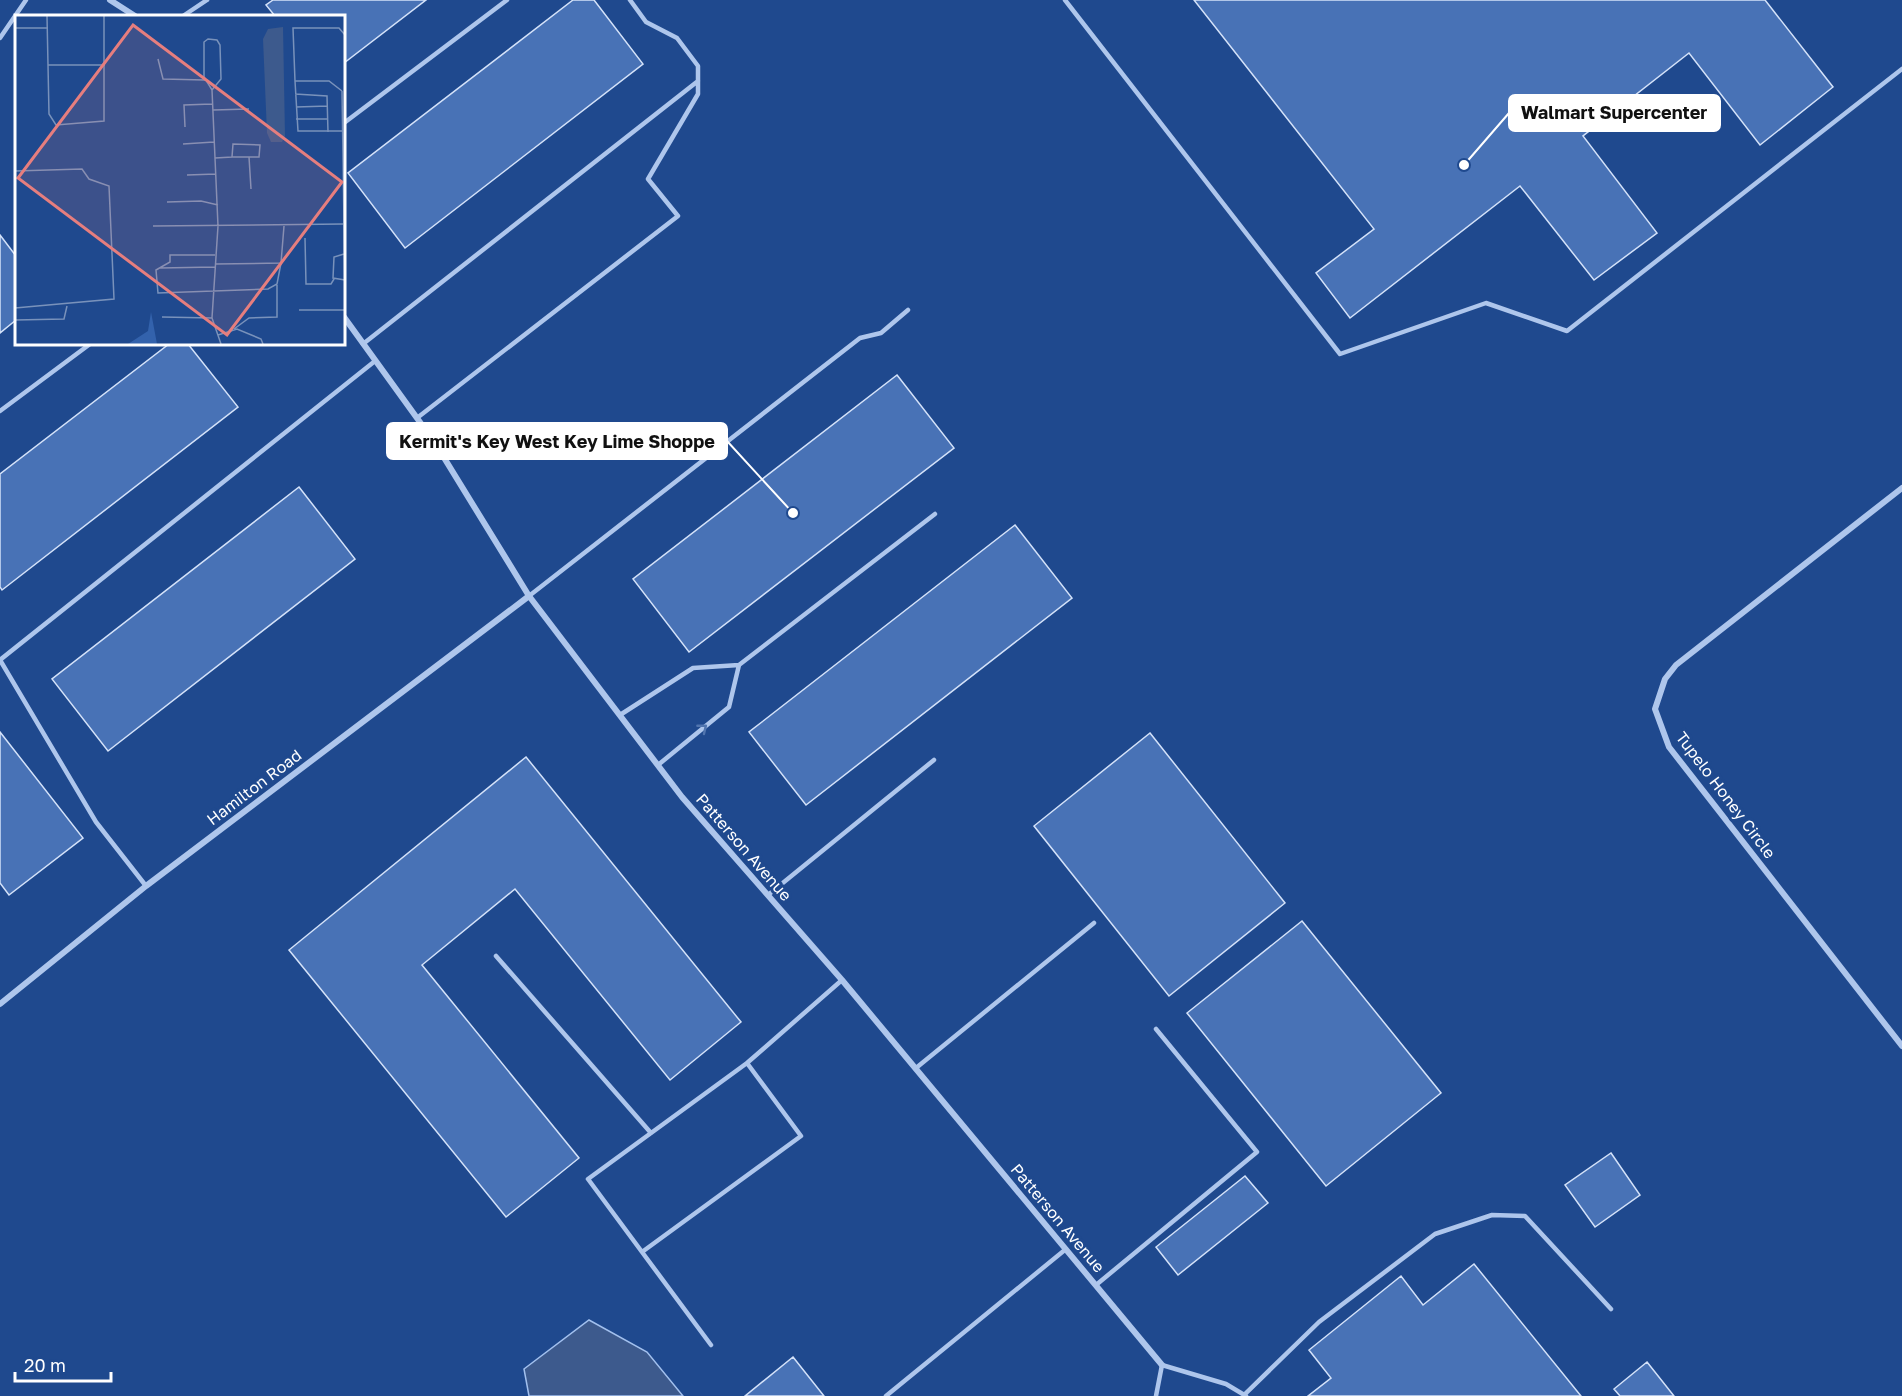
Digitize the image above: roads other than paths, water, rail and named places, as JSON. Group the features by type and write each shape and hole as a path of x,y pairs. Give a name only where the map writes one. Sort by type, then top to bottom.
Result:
{"street":[{"path":"110,0 133,15"},
{"name":"Patterson Avenue","path":"345,318 435,443 529,597 682,797 842,980 1162,1365"},
{"name":"Tupelo Honey Circle","path":"1902,488 1676,665 1665,679 1655,710 1669,747 1899,1037 1902,1046"},
{"name":"Hamilton Road","path":"0,1004 146,886 529,597"}],"lane":[{"path":"16,15 26,0"},
{"path":"184,15 207,0"},
{"path":"345,122 507,0"},
{"path":"417,418 678,216 648,179 698,94 698,66 677,38 646,22 630,0"},
{"path":"1065,0 1340,354 1486,303 1567,331 1902,69"},
{"path":"0,38 15,16"},
{"path":"363,344 698,80"},
{"path":"529,597 860,338 881,333 908,310"},
{"path":"0,411 89,345"},
{"path":"146,886 96,822 0,660 375,361"},
{"path":"620,715 693,668 739,665 935,514"},
{"path":"658,765 729,707 739,665"},
{"path":"768,895 934,760"},
{"path":"916,1068 1094,923"},
{"path":"496,956 651,1133"},
{"path":"711,1345 588,1179 747,1063 842,980"},
{"path":"1096,1285 1257,1152 1156,1029"},
{"path":"642,1252 801,1136 747,1063"},
{"path":"1156,1396 1162,1365 1221,1383 1245,1396 1319,1322 1436,1233 1492,1215 1525,1216 1611,1309"},
{"path":"886,1396 1066,1249"}],"water":[{"path":"589,1320 647,1352 683,1396 529,1396 524,1369"}],"place":[{"name":"Walmart Supercenter","path":"1464,165"},
{"name":"Kermit's Key West Key Lime Shoppe","path":"793,513"}]}
